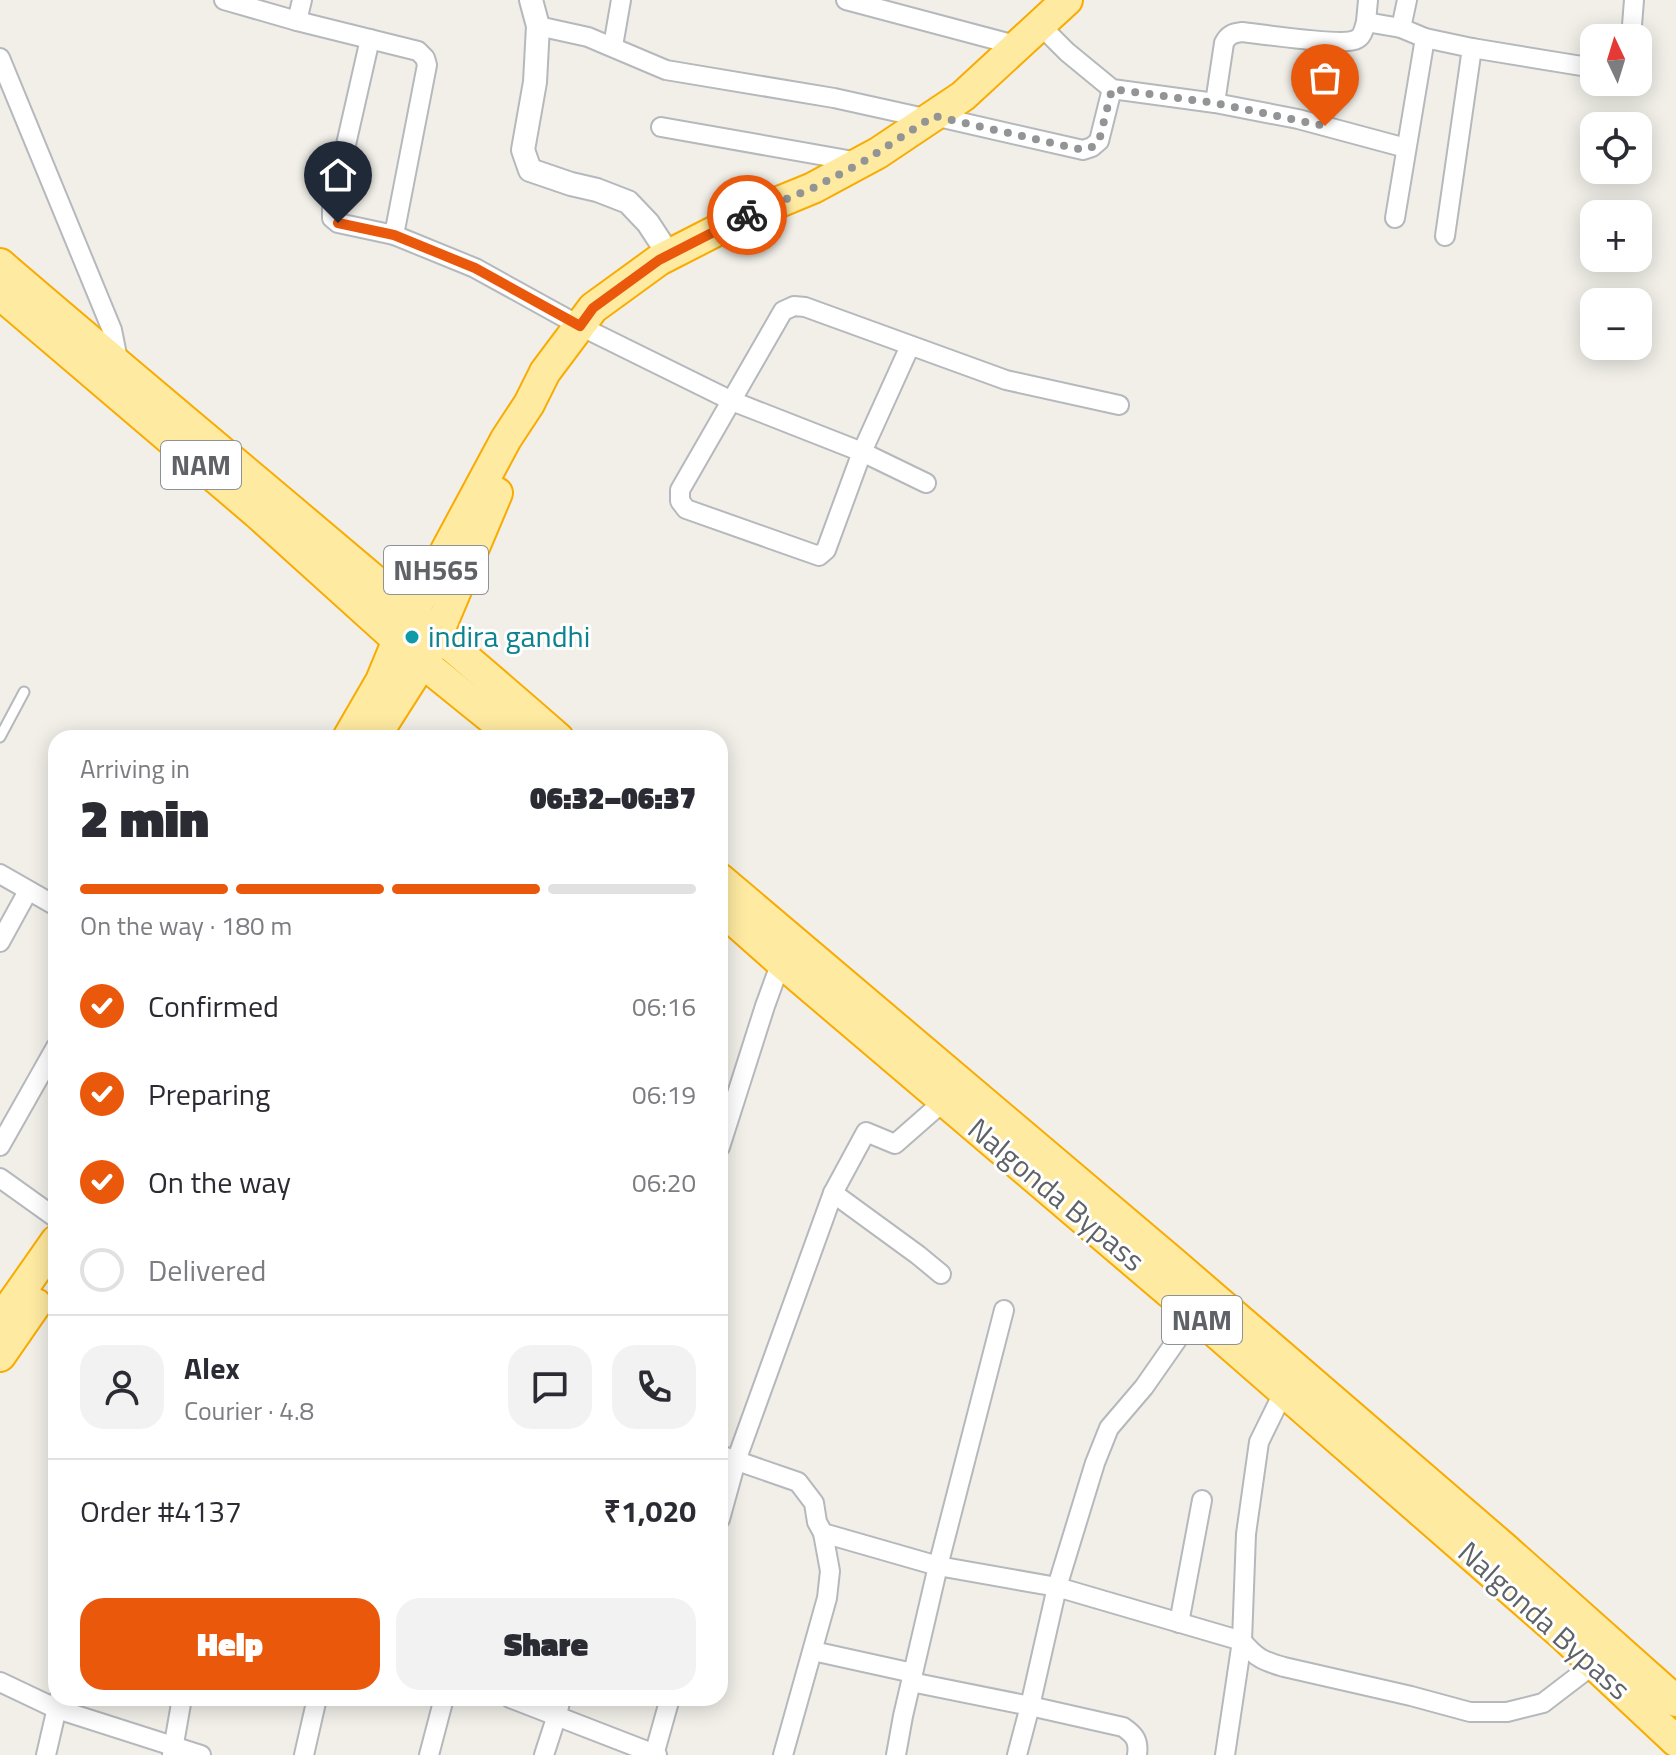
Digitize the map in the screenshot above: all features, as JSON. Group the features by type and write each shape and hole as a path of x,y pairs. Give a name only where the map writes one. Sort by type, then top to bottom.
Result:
{"highway":[{"name":"NH565","path":"353,730 506,439 545,372 593,308 669,255 861,163 963,96 1067,0"},
{"name":"NAM","path":"0,264 439,633 549,730"},
{"name":"NAM","path":"0,294 257,513 422,662 506,730"},
{"name":"NH565","path":"379,730 439,633 518,444 529,404"},
{"name":"Nalgonda Bypass","path":"728,886 1503,1547 1676,1701"},
{"name":"Nalgonda Bypass","path":"728,915 1284,1391 1594,1664 1676,1741"},
{"path":"0,1321 48,1252"},
{"path":"0,1356 48,1287"}],"street":[{"path":"224,0 418,51 425,58 427,65 394,235"},
{"path":"297,21 302,0"},
{"path":"531,0 538,26 535,82 523,150 530,170 628,202 648,223 669,255"},
{"path":"613,46 621,0"},
{"path":"846,0 1030,35 1067,52 1112,89 1215,103 1298,119 1406,148"},
{"path":"1215,103 1227,37 1242,32 1351,42 1361,35 1368,0"},
{"path":"1401,28 1407,0"},
{"path":"1632,24 1634,0"},
{"path":"1366,22 1401,28 1425,38 1472,48 1580,66"},
{"path":"538,26 588,37 666,70 834,98 1083,150 1099,141 1112,89"},
{"path":"1395,218 1425,38"},
{"path":"370,39 332,206 332,218 338,223 394,235 475,268 580,326 732,401 862,452 926,483"},
{"path":"1445,236 1472,48"},
{"path":"0,58 112,330 120,367"},
{"path":"661,127 861,163"},
{"path":"910,346 862,452 826,550 819,556 686,509 680,501 680,490 783,311 794,306 805,307 1025,386 1119,405"},
{"path":"0,874 48,902"},
{"path":"0,942 28,891"},
{"path":"728,1122 781,962"},
{"path":"0,1146 48,1061"},
{"path":"783,1755 827,1598 830,1571 823,1533 817,1522 814,1503 798,1482 728,1458 833,1193 866,1132 895,1144 944,1101"},
{"path":"0,1178 48,1212"},
{"path":"833,1193 941,1274"},
{"path":"896,1755 938,1566 1004,1310"},
{"path":"1017,1755 1057,1587 1095,1463 1109,1428 1144,1387 1195,1314"},
{"path":"1225,1755 1242,1641 1246,1534 1259,1442 1284,1391"},
{"path":"1179,1623 1202,1500"},
{"path":"823,1533 938,1566 1057,1587 1242,1641 1255,1656 1265,1661 1470,1712 1507,1712 1543,1703 1594,1664"},
{"path":"813,1651 912,1678 1123,1727 1137,1740 1137,1755"},
{"path":"0,1682 48,1700"},
{"path":"46,1755 58,1706"},
{"path":"63,1706 173,1751 201,1755"},
{"path":"173,1751 181,1706"},
{"path":"304,1755 315,1706"},
{"path":"429,1755 442,1706"},
{"path":"544,1755 559,1707 655,1755 668,1706"}],"lane":[{"path":"0,737 24,692"}],"way so far":[{"path":"747,215 813,188 861,163 934,116 1083,150 1099,141 1112,89 1215,103 1325,126"}],"place":[{"name":"indira gandhi","path":"412,637"}],"route":[{"path":"338,223 394,235 475,268 580,326 593,308 659,260 747,215"}]}
